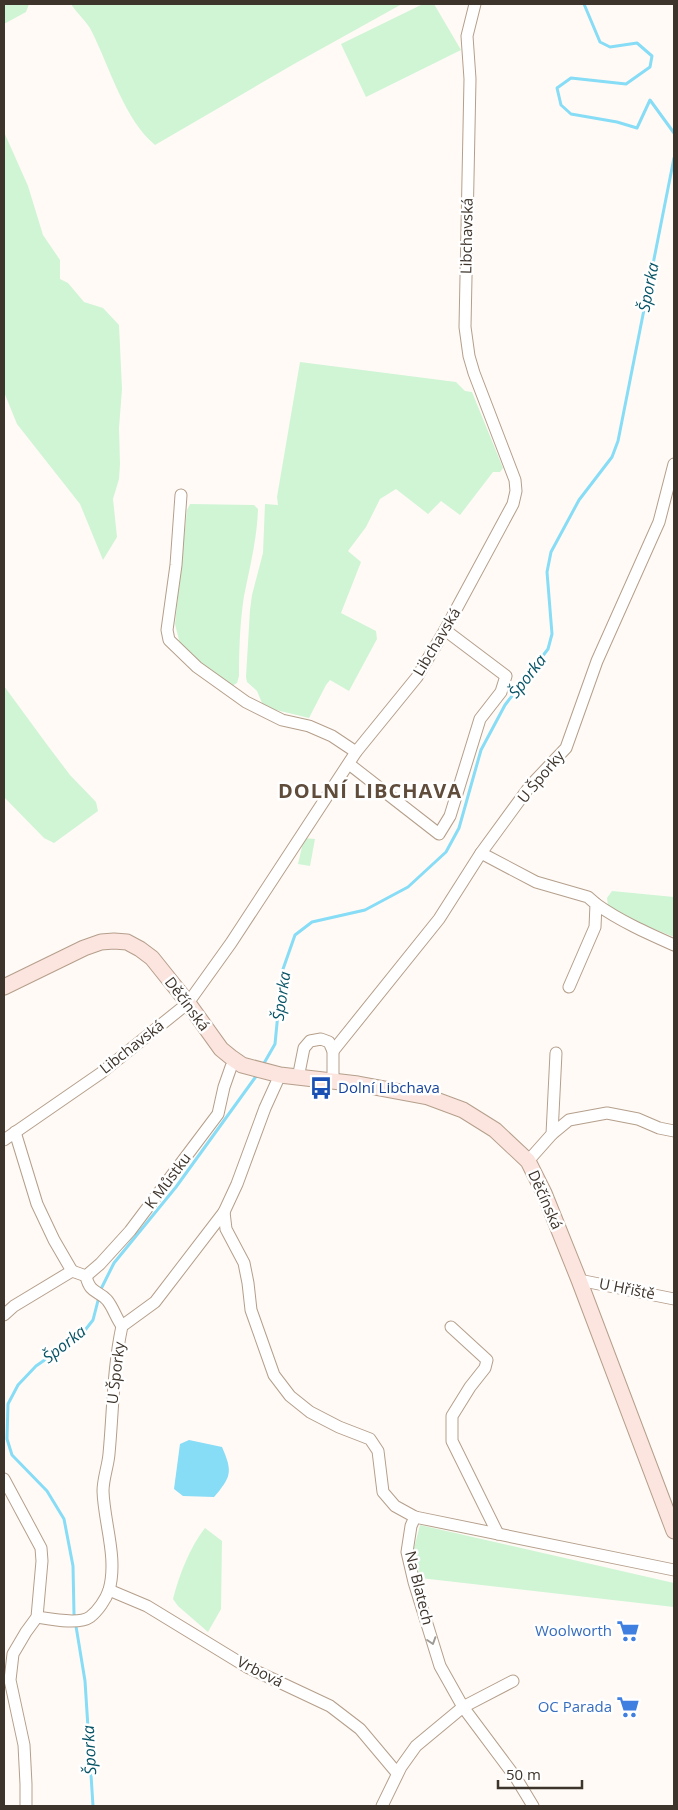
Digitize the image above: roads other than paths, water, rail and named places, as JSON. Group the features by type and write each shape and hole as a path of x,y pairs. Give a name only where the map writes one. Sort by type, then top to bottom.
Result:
{"main road":[{"name":"Děčínská","path":"4,987 84,948 101,942 123,941 140,949 152,958 221,1049 242,1064 275,1075 333,1081 428,1097 463,1110 495,1130 528,1161 544,1193 674,1531"}],"street":[{"name":"Libchavská","path":"4,1140 101,1072 188,1003 232,943 356,752 417,676 445,630 504,524 513,504 516,491 515,480 474,372 469,356 465,327 470,79 467,36 475,4"},
{"name":"U Šporky","path":"333,1051 439,919 481,853 530,786 566,748 598,661 660,522 674,464"},
{"path":"181,495 176,565 167,630 170,640 197,667 246,702 282,720 309,726 332,736 356,752"},
{"path":"349,764 439,834 450,816 480,719 501,692 506,676 445,630"},
{"path":"481,853 536,882 588,896 608,912 674,944"},
{"path":"569,987 595,927 596,904"},
{"path":"298,1078 304,1048 310,1041 321,1039 329,1042 333,1051 333,1081"},
{"path":"552,1134 556,1053"},
{"name":"K Můstku","path":"86,1276 100,1264 130,1231 218,1114 224,1087 231,1068 242,1064"},
{"name":"U Šporky","path":"37,1618 83,1620 89,1618 100,1608 109,1590 112,1567 103,1490 109,1454 116,1353 122,1326 155,1302 224,1212 237,1184 275,1075"},
{"path":"528,1161 552,1134 569,1120 607,1113 638,1119 659,1128 674,1131"},
{"path":"15,1132 37,1204 54,1240 72,1271 86,1276 94,1292 107,1300 122,1326"},
{"path":"224,1212 226,1229 244,1263 250,1310 274,1375 290,1396 310,1412 338,1427 370,1439 378,1451 383,1492 413,1522 498,1534 674,1570"},
{"path":"4,1315 14,1306 72,1271"},
{"name":"U Hřiště","path":"579,1280 674,1299"},
{"path":"451,1328 487,1360 485,1368 470,1387 452,1416 452,1441 498,1534"},
{"path":"4,1479 42,1548 37,1618 13,1654 10,1680 24,1745 26,1806"},
{"name":"Na Blatech","path":"413,1522 407,1552 414,1582 440,1666 463,1707 516,1778 533,1806"},
{"name":"Vrbová","path":"109,1590 148,1606 246,1667 330,1706 360,1729 397,1773"},
{"path":"382,1806 397,1773 416,1746 463,1707 513,1680"}],"water":[{"path":"189,1440 222,1447 228,1463 229,1474 214,1497 183,1496 174,1489 180,1444"}],"waterway":[{"path":"584,4 600,42 610,47 637,43 652,56 650,67 626,84 571,78 557,88 561,105 571,114 617,122 637,128 650,100 674,133"},
{"name":"Šporka","path":"263,1065 275,1044 282,972 295,935 312,922 365,910 408,887 446,852 459,828 481,750 505,705 548,649 552,634 547,572 551,552 579,500 612,457 618,441 674,158"},
{"name":"Šporka","path":"93,1806 85,1681 74,1614 73,1566 64,1519 47,1491 12,1455 7,1439 8,1404 18,1385 36,1366 82,1334 93,1320 101,1289 114,1263 176,1187 257,1075"}],"place":[{"name":"Dolní Libchava","path":"321,1088"},
{"name":"Woolworth","path":"628,1631"},
{"name":"OC Parada","path":"628,1707"}],"district":[{"name":"DOLNÍ LIBCHAVA","path":"370,791"}]}
